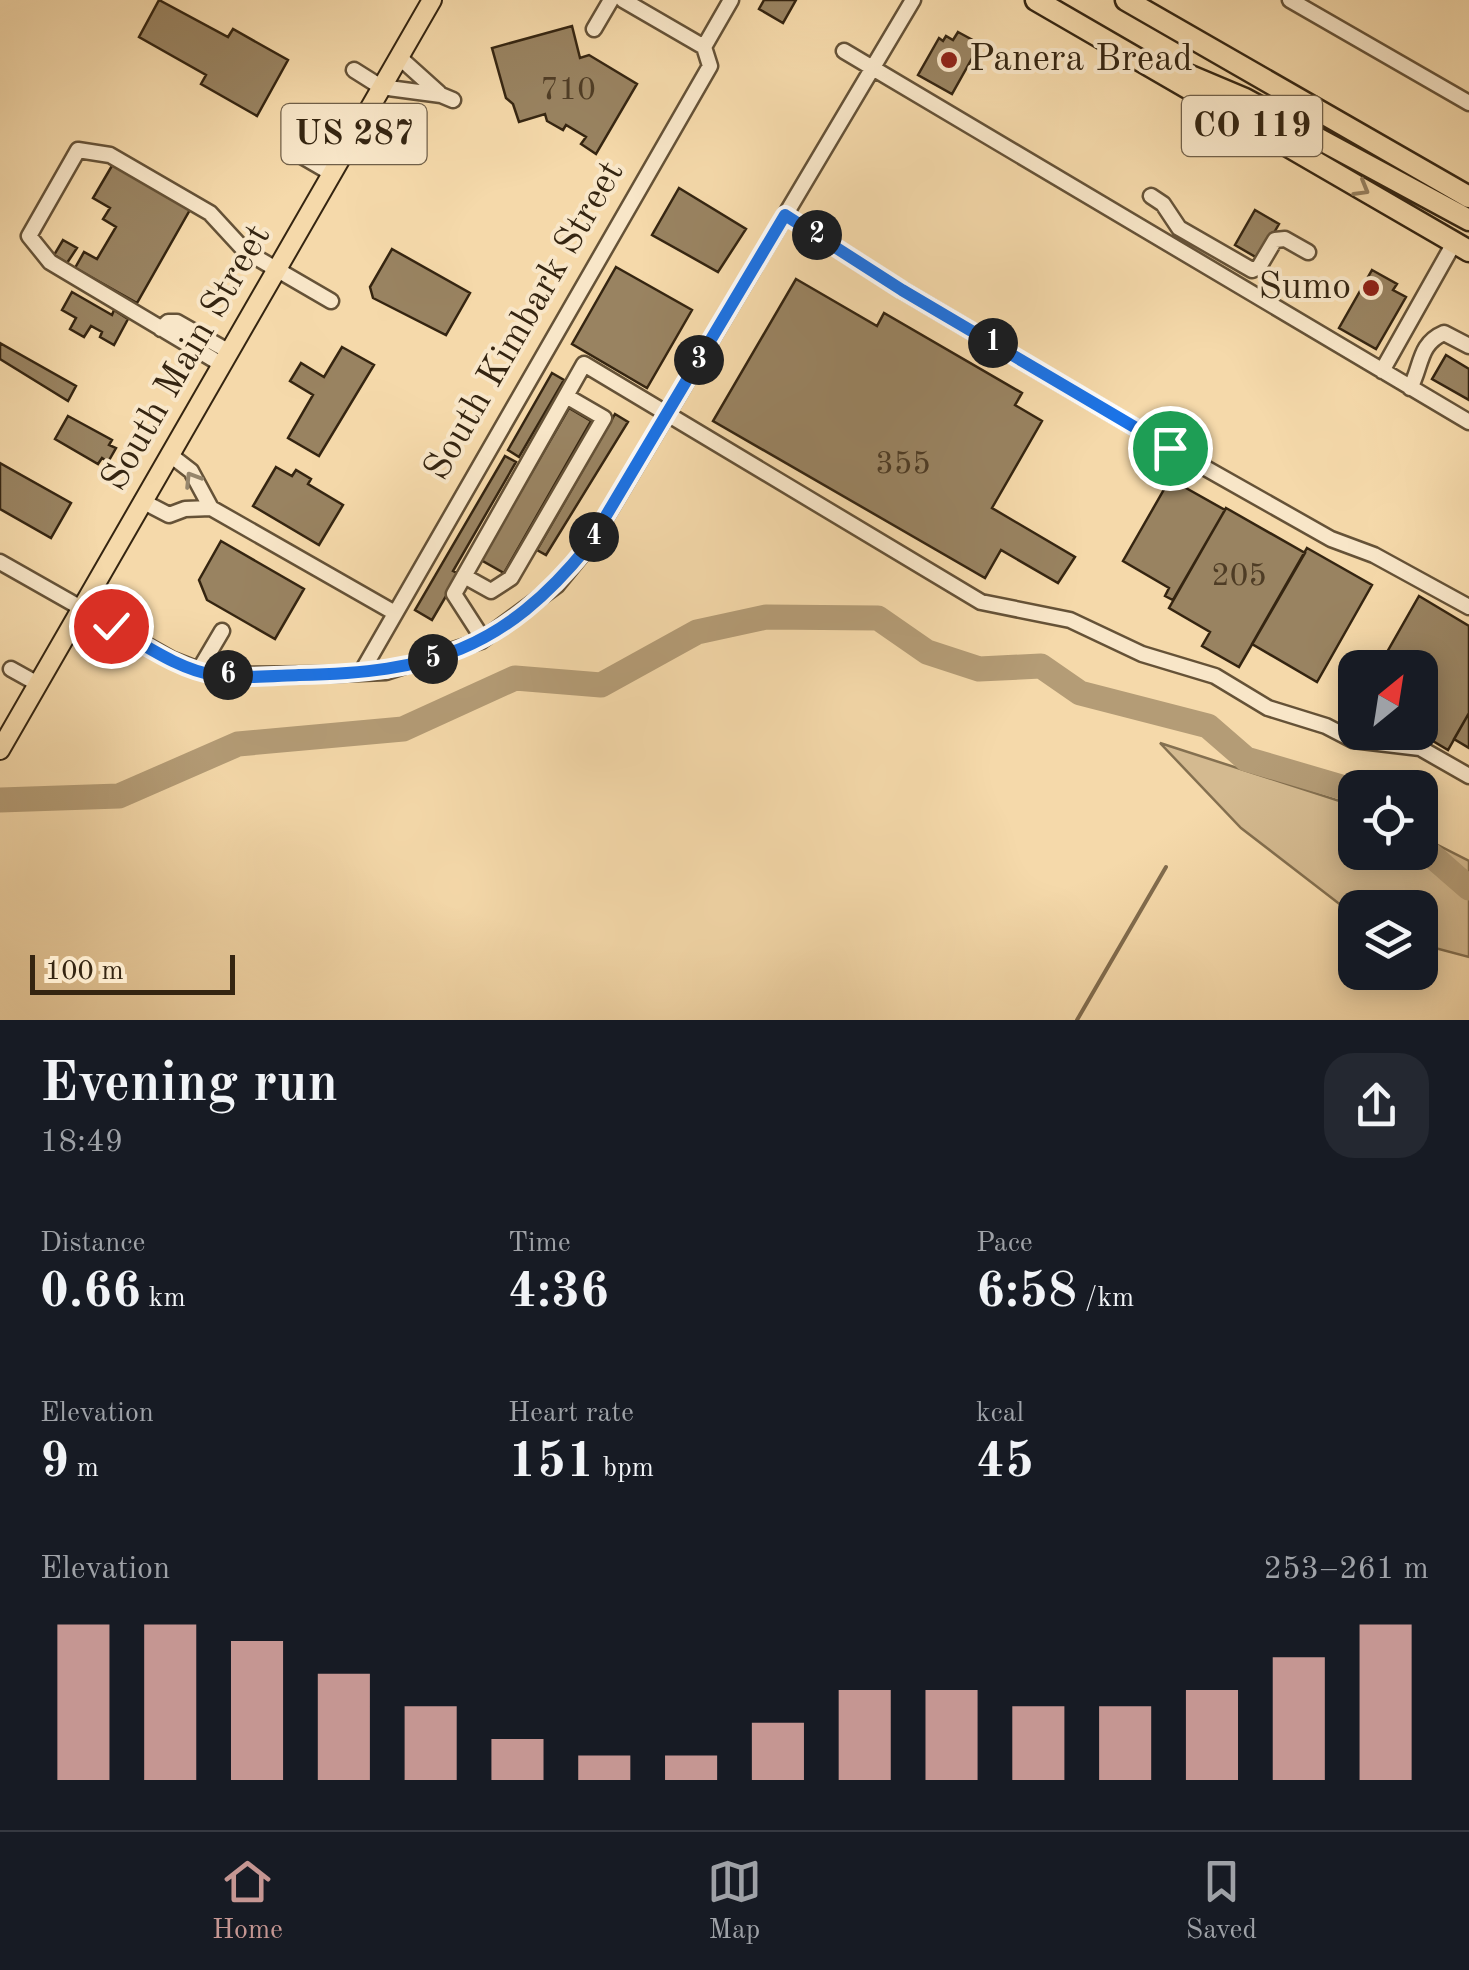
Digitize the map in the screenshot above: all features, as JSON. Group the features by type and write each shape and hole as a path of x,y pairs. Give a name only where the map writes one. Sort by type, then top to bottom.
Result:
{"highway":[{"name":"CO 119","path":"1036,0 1461,247"},
{"name":"CO 119","path":"1126,0 1467,195"},
{"path":"1129,54 1205,79 1469,220"}],"main road":[{"name":"South Main Street","path":"2,741 432,0"}],"street":[{"path":"594,29 611,0"},
{"path":"623,0 704,47"},
{"name":"South Kimbark Street","path":"361,673 710,66 704,47 731,0"},
{"path":"0,562 171,659 212,675 386,672 483,640 557,585 588,546 913,0"},
{"path":"1290,0 1469,104"},
{"path":"844,51 1469,422"},
{"path":"354,70 381,86 447,98 399,57"},
{"path":"225,357 160,329 50,262 29,236 78,150 110,155 210,213 245,251 332,301"},
{"path":"300,155 331,173"},
{"path":"1151,196 1163,204 1180,228 1252,270 1260,267 1276,240 1286,239 1308,252"},
{"path":"785,215 902,290 1170,448 1331,539 1374,555 1469,607"},
{"path":"1382,371 1461,247"},
{"path":"1410,388 1419,357 1432,338 1444,333 1469,346"},
{"path":"483,640 454,594 584,364 658,407 666,417 981,602 1070,620 1142,654 1216,676 1268,708 1326,726 1354,740 1420,748 1469,776"},
{"path":"464,576 491,591 512,578 604,418 566,396"},
{"path":"169,454 191,471 211,508 395,613"},
{"path":"142,501 168,515 185,509 211,508"},
{"path":"199,670 222,631"},
{"path":"11,669 38,684"}],"shaded area":[{"path":"1160,743 1338,801 1338,870 1438,870 1438,845 1469,861 1469,957 1438,949 1438,890 1338,890 1338,903 1241,828"}],"building":[{"path":"159,0 228,37 233,29 288,60 257,116 201,84 206,75 139,37"},
{"path":"764,0 796,0 783,23 759,9"},
{"path":"572,26 580,58 589,55 637,84 596,154 581,144 586,137 566,125 563,130 547,121 545,114 519,122 513,104 506,98 492,48"},
{"name":"Panera Bread","path":"958,32 980,44 952,94 918,75 939,38 953,40"},
{"path":"113,164 191,208 137,303 75,268 84,252 97,259 116,227 103,219 110,208 93,198"},
{"path":"679,188 746,229 718,272 652,235"},
{"path":"1255,210 1279,224 1259,259 1235,245"},
{"path":"63,240 77,248 67,263 54,255"},
{"path":"392,249 470,293 446,335 373,298 370,287"},
{"path":"616,267 692,310 647,388 572,344"},
{"path":"1372,270 1397,284 1393,290 1406,297 1376,349 1339,328"},
{"path":"796,279 877,326 884,313 1022,393 1015,405 1042,421 992,508 1075,557 1058,583 1001,550 985,578 713,421"},
{"path":"72,292 112,315 114,310 128,319 114,345 91,326 84,337 70,329 76,318 62,310"},
{"path":"0,343 76,386 68,401 0,359"},
{"path":"342,347 374,365 319,456 288,438 313,395 290,381 301,363 324,377"},
{"path":"1446,355 1469,369 1469,400 1432,379"},
{"path":"552,373 564,380 519,457 508,450"},
{"path":"569,408 591,421 504,573 481,560"},
{"path":"615,414 628,422 546,555 537,550"},
{"path":"68,416 112,440 109,445 116,448 108,462 102,458 98,464 55,439"},
{"path":"505,456 516,462 453,571 459,574 432,620 415,610"},
{"path":"0,463 71,503 51,538 0,509"},
{"path":"276,467 292,476 296,470 311,479 308,484 343,505 319,545 253,506"},
{"path":"1170,479 1225,510 1173,600 1165,596 1169,588 1123,561"},
{"path":"1226,508 1305,553 1239,667 1202,646 1210,632 1169,608"},
{"path":"221,541 304,589 275,639 207,600 199,580"},
{"path":"1307,548 1372,585 1317,682 1252,644"},
{"path":"1419,596 1469,626 1469,713 1448,750 1438,744 1438,650 1388,650"},
{"path":"1469,713 1469,748 1454,739"}],"waterway":[{"path":"0,800 119,796 238,744 403,729 515,678 601,685 697,632 766,617 878,618 927,652 979,669 1041,666 1080,693 1208,726 1246,759 1338,786"},
{"path":"1438,861 1469,888"},
{"path":"1077,1020 1166,867"}],"place":[{"name":"Panera Bread","path":"949,60"},
{"name":"Sumo","path":"1371,288"}],"route":[{"path":"111,626 171,659 212,675 386,672 483,640 557,585 588,546 785,215 902,290 1170,448"}]}
